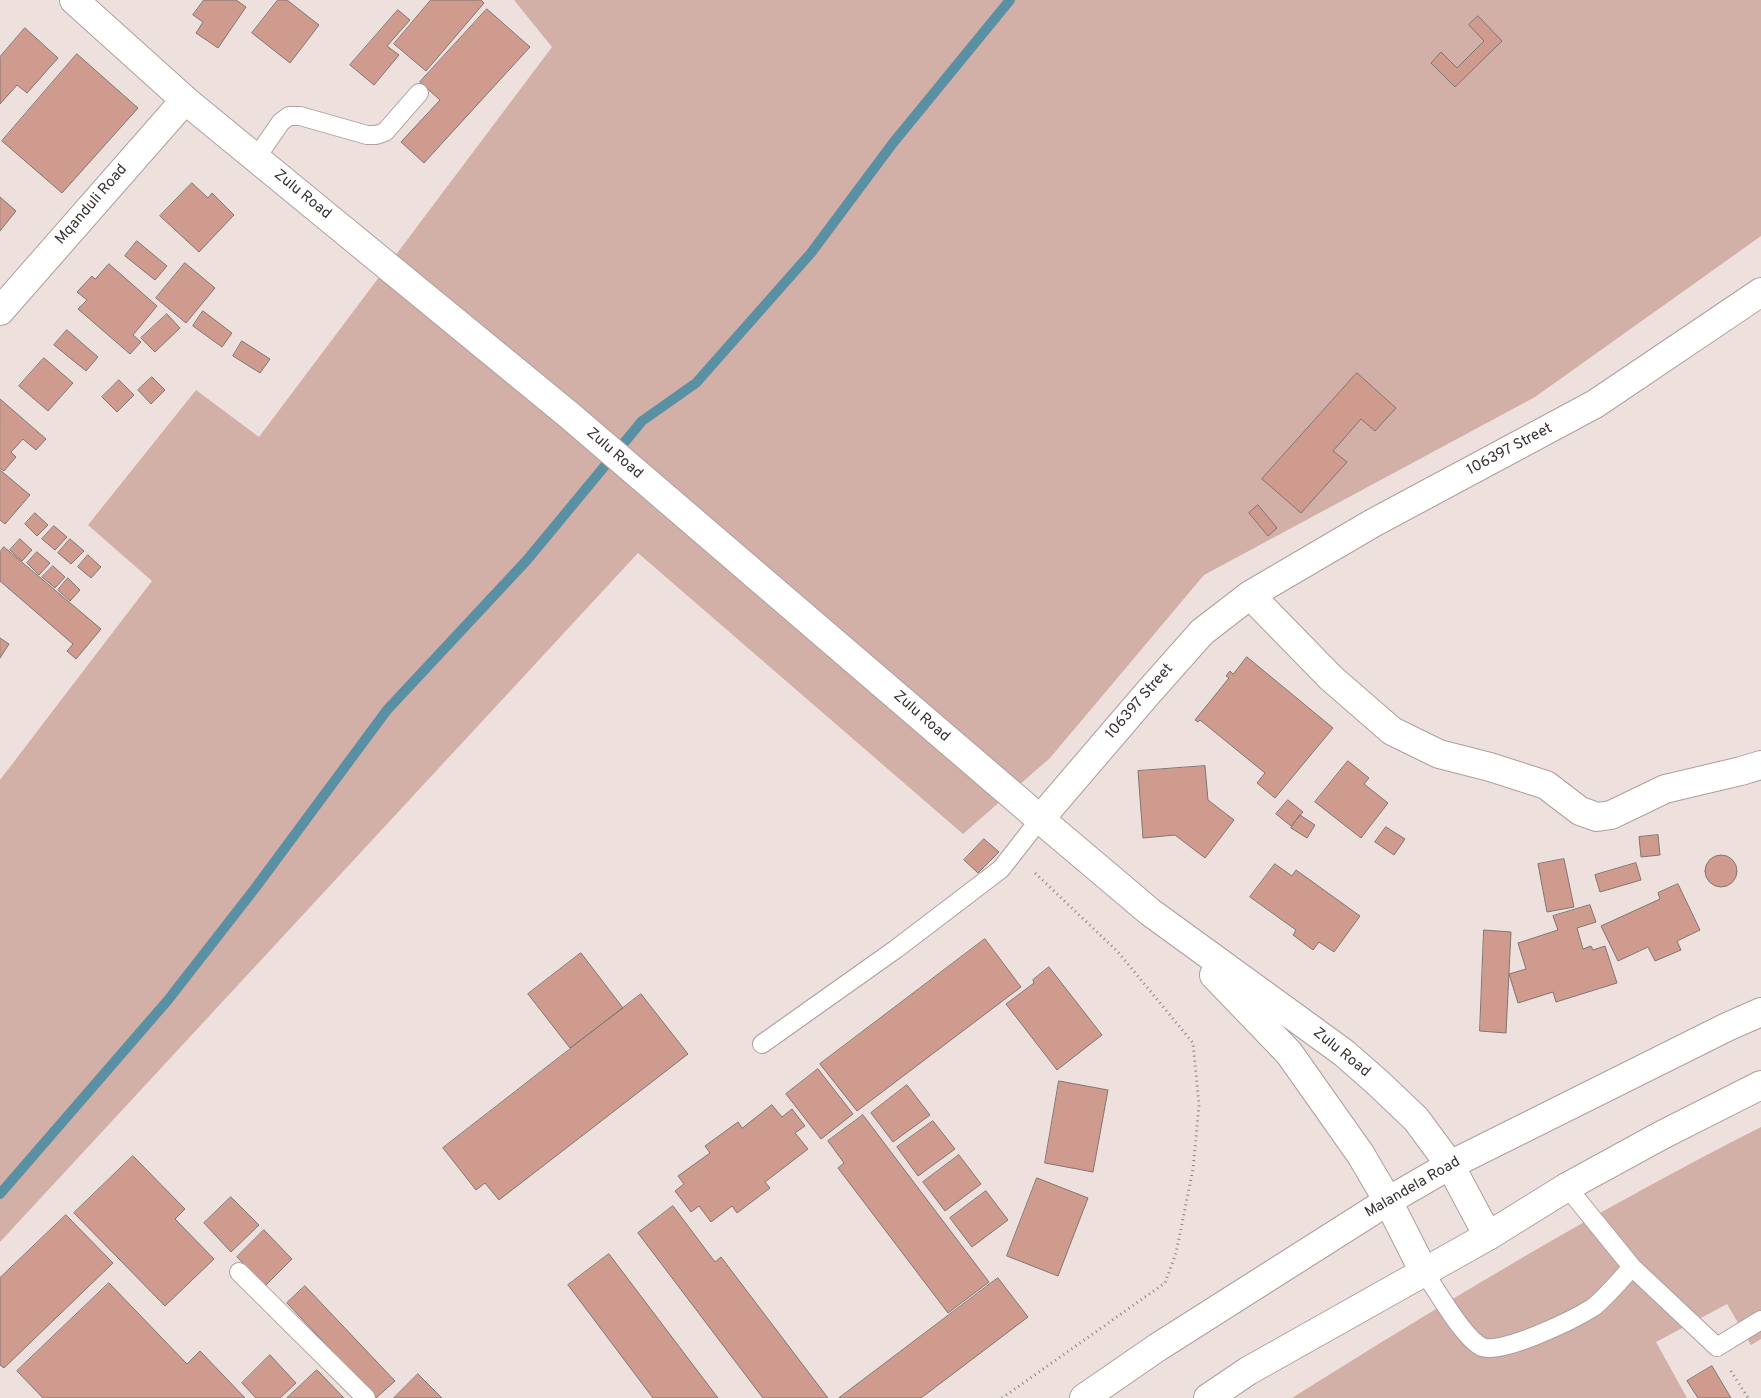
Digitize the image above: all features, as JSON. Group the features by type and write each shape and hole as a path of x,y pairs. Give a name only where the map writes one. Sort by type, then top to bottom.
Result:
{"street":[{"name":"Zulu Road","path":"74,0 185,100 569,415 1150,912 1344,1052 1416,1120 1450,1165 1488,1236"},
{"name":"Mqanduli Road","path":"0,312 185,100"},
{"name":"106397 Street","path":"1040,819 1202,632 1250,594 1373,524 1595,404 1761,292"},
{"path":"1250,594 1331,678 1392,731 1439,754 1490,767 1546,785 1580,811 1597,817 1610,815 1665,789 1741,771 1761,764"},
{"name":"Zulu Road","path":"1150,912 1289,1052 1361,1155 1388,1201 1424,1272"},
{"name":"Malandela Road","path":"1084,1398 1158,1347 1388,1201 1450,1165 1727,1027 1761,1012"},
{"path":"1208,1398 1248,1371 1488,1236 1568,1187 1662,1135 1761,1085"}],"lane":[{"path":"256,158 281,122 290,116 300,116 367,135 376,135 385,132 419,93"},
{"path":"762,1044 896,949 1001,869 1040,819"},
{"path":"1568,1187 1632,1267 1717,1347 1761,1320"},
{"path":"1424,1272 1469,1338 1482,1347 1495,1348 1525,1340 1593,1307 1632,1267"},
{"path":"239,1272 366,1398"}],"path":[{"path":"1002,1398 1165,1283 1176,1253 1193,1169 1198,1105 1193,1043 1118,952 1014,852"},
{"path":"1717,1347 1748,1398"}],"shaded area":[{"path":"514,0 1761,0 1761,236 1535,397 1204,575 1050,758 963,834 638,553 0,1242 0,780 152,581 88,525 196,390 259,437 552,47"},
{"path":"1761,1127 1761,1339 1751,1345 1727,1304 1656,1342 1687,1398 1292,1398 1523,1257 1641,1190"}],"building":[{"path":"204,0 236,0 246,7 218,48 196,33 203,22 193,15"},
{"path":"278,0 287,0 319,25 290,63 252,33"},
{"path":"431,0 481,0 484,3 426,71 394,44"},
{"path":"487,9 530,47 424,163 401,142 440,100 420,82"},
{"path":"398,10 410,20 387,46 399,55 374,85 350,65"},
{"path":"1478,16 1502,41 1455,87 1431,63 1441,52 1457,68 1484,41 1469,25"},
{"path":"25,28 58,58 27,93 17,85 0,104 0,57"},
{"path":"77,54 138,108 62,193 2,141"},
{"path":"192,183 208,198 212,193 234,215 199,252 160,216"},
{"path":"0,197 16,211 0,231"},
{"path":"137,241 167,266 155,280 125,256"},
{"path":"185,263 215,288 186,323 156,298"},
{"path":"109,264 157,306 133,335 141,342 130,354 78,309 87,300 77,292 92,276 95,279"},
{"path":"203,311 232,333 222,347 193,326"},
{"path":"167,314 180,328 155,352 141,338"},
{"path":"67,330 98,357 86,371 54,345"},
{"path":"242,341 270,359 260,373 233,356"},
{"path":"44,358 73,383 48,411 19,386"},
{"path":"1357,373 1396,408 1375,431 1361,419 1333,451 1347,462 1301,513 1262,479"},
{"path":"152,377 165,390 151,404 138,390"},
{"path":"119,380 134,395 117,412 102,397"},
{"path":"0,399 46,439 36,450 23,439 11,452 16,457 4,471 0,468"},
{"path":"0,470 30,495 5,524 0,520"},
{"path":"1258,505 1277,528 1268,536 1249,513"},
{"path":"35,513 48,525 37,536 25,524"},
{"path":"54,526 67,537 55,550 42,539"},
{"path":"20,539 32,550 22,561 10,550"},
{"path":"70,539 84,551 71,564 58,553"},
{"path":"4,547 101,629 76,659 67,651 73,644 0,581 0,552"},
{"path":"37,552 50,563 39,575 27,563"},
{"path":"88,555 101,567 91,578 78,567"},
{"path":"53,566 65,577 55,588 42,577"},
{"path":"68,578 80,590 70,601 58,590"},
{"path":"0,638 9,644 0,658"},
{"path":"1247,657 1333,728 1275,798 1257,783 1265,773 1200,720 1198,722 1195,720 1229,678 1226,676 1230,671 1233,674"},
{"path":"1348,761 1369,778 1364,784 1388,803 1361,838 1315,802"},
{"path":"1205,766 1208,800 1234,820 1205,858 1175,835 1143,838 1138,771"},
{"path":"1288,800 1303,812 1291,826 1276,814"},
{"path":"1300,815 1315,825 1307,838 1291,828"},
{"path":"1386,827 1405,839 1394,855 1375,842"},
{"path":"1658,835 1660,855 1641,857 1639,837"},
{"path":"984,839 999,852 978,873 964,860"},
{"path":"1721,855 1727,856 1732,860 1736,865 1736,877 1732,882 1727,886 1721,887 1715,886 1710,882 1706,877 1705,871 1706,865 1710,860 1715,856"},
{"path":"1564,859 1574,907 1547,912 1538,864"},
{"path":"1636,863 1641,880 1600,892 1595,875"},
{"path":"1275,864 1292,876 1296,870 1360,916 1334,952 1319,942 1313,950 1293,935 1296,930 1250,897"},
{"path":"1678,884 1700,930 1677,941 1681,950 1655,961 1648,947 1618,961 1601,926 1660,899 1658,893"},
{"path":"1590,905 1596,922 1577,928 1583,949 1591,946 1593,950 1605,946 1617,983 1556,1002 1553,992 1518,1003 1509,974 1526,969 1518,943 1558,930 1553,916"},
{"path":"1484,930 1511,932 1506,1033 1480,1031"},
{"path":"985,939 1021,987 857,1111 820,1064"},
{"path":"581,953 623,1008 570,1048 528,994"},
{"path":"1049,967 1102,1035 1057,1070 1006,1004 1034,983 1033,980"},
{"path":"641,994 688,1054 499,1200 485,1183 476,1190 443,1148"},
{"path":"818,1069 853,1114 821,1139 786,1094"},
{"path":"1059,1081 1108,1090 1093,1172 1045,1163"},
{"path":"907,1085 930,1115 893,1142 871,1113"},
{"path":"772,1105 782,1117 792,1109 805,1126 795,1133 808,1149 765,1182 770,1188 737,1213 732,1206 711,1222 699,1206 691,1212 675,1191 684,1184 678,1176 710,1153 705,1146 738,1122 742,1128"},
{"path":"863,1115 989,1282 948,1313 838,1168 844,1163 828,1141"},
{"path":"933,1121 955,1149 918,1176 897,1147"},
{"path":"959,1155 981,1184 945,1211 923,1182"},
{"path":"133,1156 185,1209 175,1219 214,1259 165,1306 74,1213"},
{"path":"1037,1178 1088,1198 1058,1276 1007,1256"},
{"path":"986,1191 1008,1220 972,1247 950,1218"},
{"path":"231,1197 259,1225 231,1252 204,1223"},
{"path":"673,1206 715,1262 721,1257 828,1398 763,1398 638,1233"},
{"path":"66,1215 113,1263 4,1368 0,1365 0,1278"},
{"path":"264,1230 292,1259 265,1286 237,1257"},
{"path":"609,1254 718,1398 653,1398 568,1285"},
{"path":"998,1278 1028,1317 921,1398 839,1398"},
{"path":"109,1283 187,1364 200,1351 245,1398 43,1398 17,1371"},
{"path":"305,1286 395,1381 376,1398 287,1303"},
{"path":"270,1355 296,1383 280,1398 256,1398 242,1383"},
{"path":"1712,1366 1731,1398 1698,1398 1687,1381"},
{"path":"317,1370 344,1398 287,1398"},
{"path":"418,1374 442,1398 394,1398"}],"waterway":[{"path":"0,1194 168,1000 256,887 387,710 527,560 642,421 696,383 811,253 893,143 1010,0"}]}
